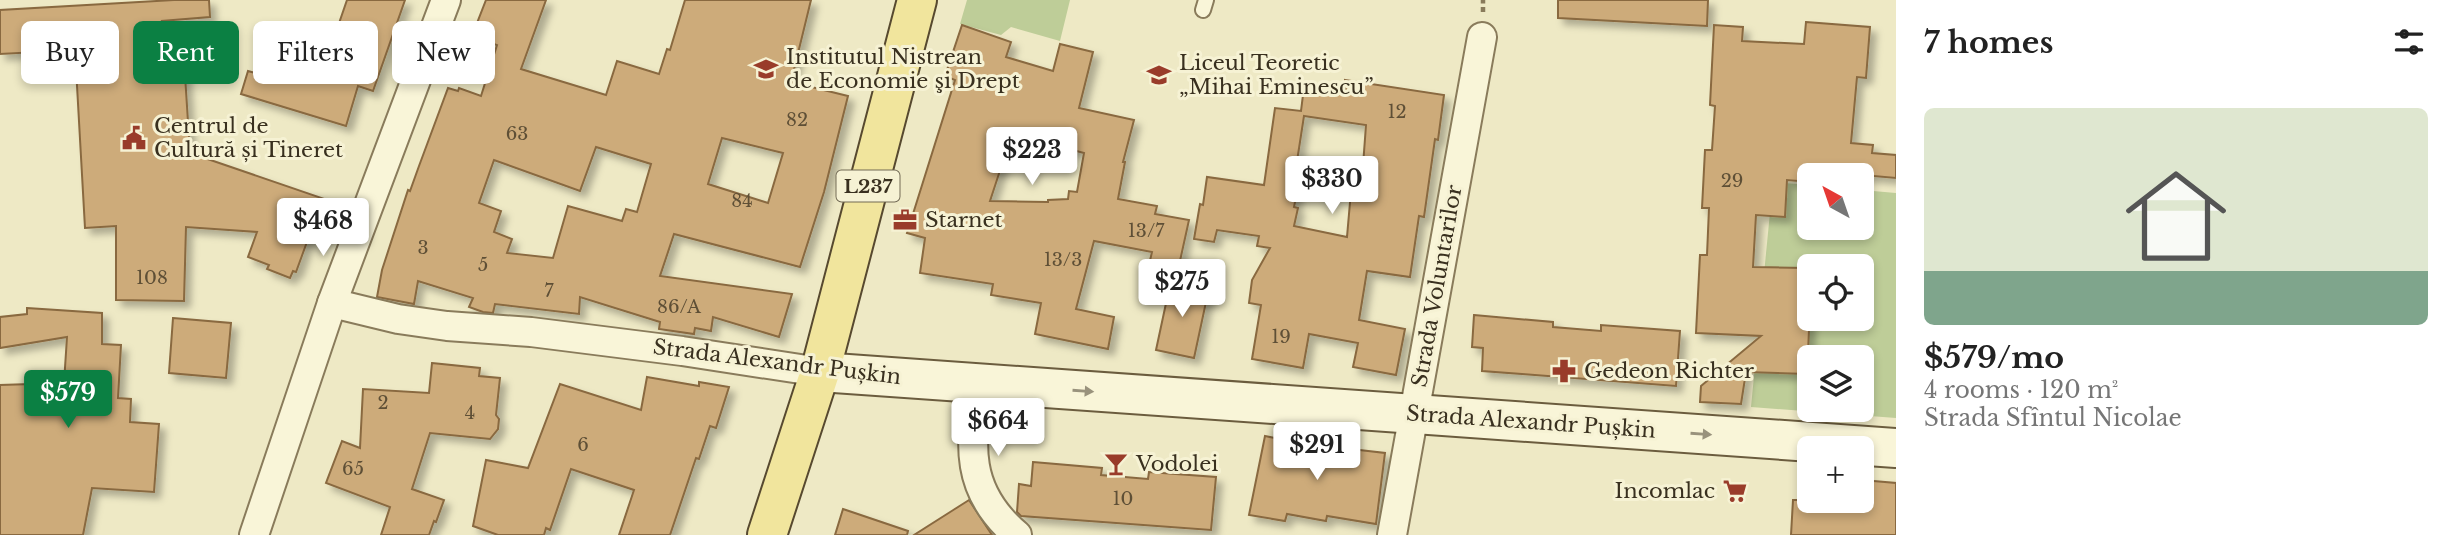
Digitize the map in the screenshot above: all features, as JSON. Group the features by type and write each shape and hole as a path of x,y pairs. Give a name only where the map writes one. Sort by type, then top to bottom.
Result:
{"main road":[{"name":"L237","path":"767,535 820,372 916,0"}],"street":[{"path":"254,535 332,303 446,0"},
{"name":"Strada Voluntarilor","path":"1392,535 1482,37"},
{"name":"Strada Alexandr Pușkin","path":"332,303 447,326 558,336 820,372 1896,448"},
{"path":"980,383 972,426 975,471 982,495 1002,522 1017,535"}],"green space":[{"path":"967,0 1070,0 1060,41 1011,27 1001,35 960,24"},
{"path":"1773,182 1797,184 1797,240 1874,240 1874,191 1896,193 1896,418 1874,416 1874,345 1797,345 1797,410 1751,407"}],"building":[{"path":"209,0 210,17 133,21 133,84 186,84 190,153 342,205 333,227 315,220 296,272 293,271 290,278 267,269 269,265 248,257 257,232 186,227 184,301 116,300 116,226 85,228 77,84 119,84 119,21 21,21 21,53 0,54 0,10"},
{"path":"347,0 405,0 398,21 392,21 392,37 378,77 378,21 340,21"},
{"path":"486,0 546,0 521,69 606,95 617,61 659,74 667,49 670,50 685,0 811,0 791,82 848,96 824,192 800,267 674,234 660,276 792,294 779,337 713,317 711,331 695,328 694,334 659,329 660,322 580,297 579,314 495,304 493,313 483,312 469,307 473,298 418,281 414,304 377,297 382,270 408,190 410,191 448,88 458,91 459,88 481,96 485,84 495,84 495,21 478,21","holes":["722,138 783,153 768,203 708,184","596,147 651,164 637,212 626,209 622,221 568,206 553,258 507,253 512,239 494,232 501,211 479,203 494,160 580,191"]},
{"path":"1558,0 1708,0 1707,26 1558,18"},
{"path":"1806,22 1870,27 1866,78 1857,77 1851,143 1873,145 1872,153 1896,155 1896,178 1874,176 1874,163 1797,163 1797,181 1787,180 1785,217 1756,215 1753,267 1797,268 1797,331 1809,331 1808,345 1797,345 1797,374 1746,372 1741,404 1700,402 1701,386 1761,336 1696,333 1700,255 1707,255 1709,208 1702,208 1705,150 1712,150 1715,106 1710,105 1714,25 1743,27 1742,41 1804,44"},
{"path":"962,25 1011,42 1006,57 1053,71 1060,44 1093,52 1079,108 1134,120 1123,162 1118,199 1157,206 1155,214 1189,220 1176,279 1147,273 1152,252 1094,241 1076,309 1114,317 1108,349 1035,334 1041,303 991,295 993,284 920,273 925,238 907,233 955,80 945,76","holes":["1012,134 1084,153 1077,192 1069,191 1068,199 1048,202 990,201"]},
{"path":"248,71 253,72 253,84 375,84 373,91 358,86 346,126 241,94"},
{"path":"1345,80 1444,95 1424,217 1419,216 1410,277 1367,271 1359,320 1405,329 1396,375 1353,367 1358,343 1309,334 1303,368 1252,359 1261,305 1249,303 1252,280 1270,248 1257,246 1259,236 1217,230 1214,242 1194,239 1207,177 1264,185 1275,108 1301,111 1304,87 1346,93","holes":["1304,116 1366,125 1362,179 1357,179 1356,192 1351,191 1347,237 1294,226 1298,188 1293,187"]},
{"path":"1171,280 1209,288 1194,358 1156,350"},
{"path":"27,308 102,313 102,344 121,345 118,398 131,399 130,422 159,424 154,492 92,488 83,535 0,535 0,385 64,383 67,337 0,348 0,317 27,314"},
{"path":"1474,315 1553,322 1553,327 1601,331 1601,325 1680,331 1676,386 1482,371 1483,348 1472,347"},
{"path":"173,318 231,323 226,378 169,373"},
{"path":"432,363 480,368 479,376 500,378 496,415 499,419 498,429 490,439 430,433 412,489 444,500 436,522 434,521 429,535 381,535 390,507 326,483 342,441 360,448 363,389 429,393"},
{"path":"647,377 699,386 699,382 729,387 716,428 710,426 699,459 696,458 670,535 619,535 634,490 571,469 550,530 546,528 544,535 498,535 473,526 486,460 528,468 560,384 641,410"},
{"path":"1265,436 1334,450 1334,447 1385,453 1376,524 1327,516 1326,521 1287,514 1285,521 1249,515"},
{"path":"1033,462 1102,468 1101,475 1148,479 1149,472 1216,477 1211,530 1021,516 1017,512 1019,484 1031,486"},
{"path":"1874,481 1896,483 1896,535 1791,535 1793,500 1797,500 1797,513 1874,513"},
{"path":"969,500 992,535 914,535"},
{"path":"843,509 908,531 907,535 835,535"}],"place":[{"name":"Institutul Nistrean de Economie şi Drept","path":"766,69"},
{"name":"Liceul Teoretic „Mihai Eminescu”","path":"1159,75"},
{"name":"Centrul de Cultură și Tineret","path":"134,138"},
{"name":"Starnet","path":"905,220"},
{"name":"Gedeon Richter","path":"1564,371"},
{"name":"Vodolei","path":"1116,464"},
{"name":"Incomlac","path":"1735,491"}]}
